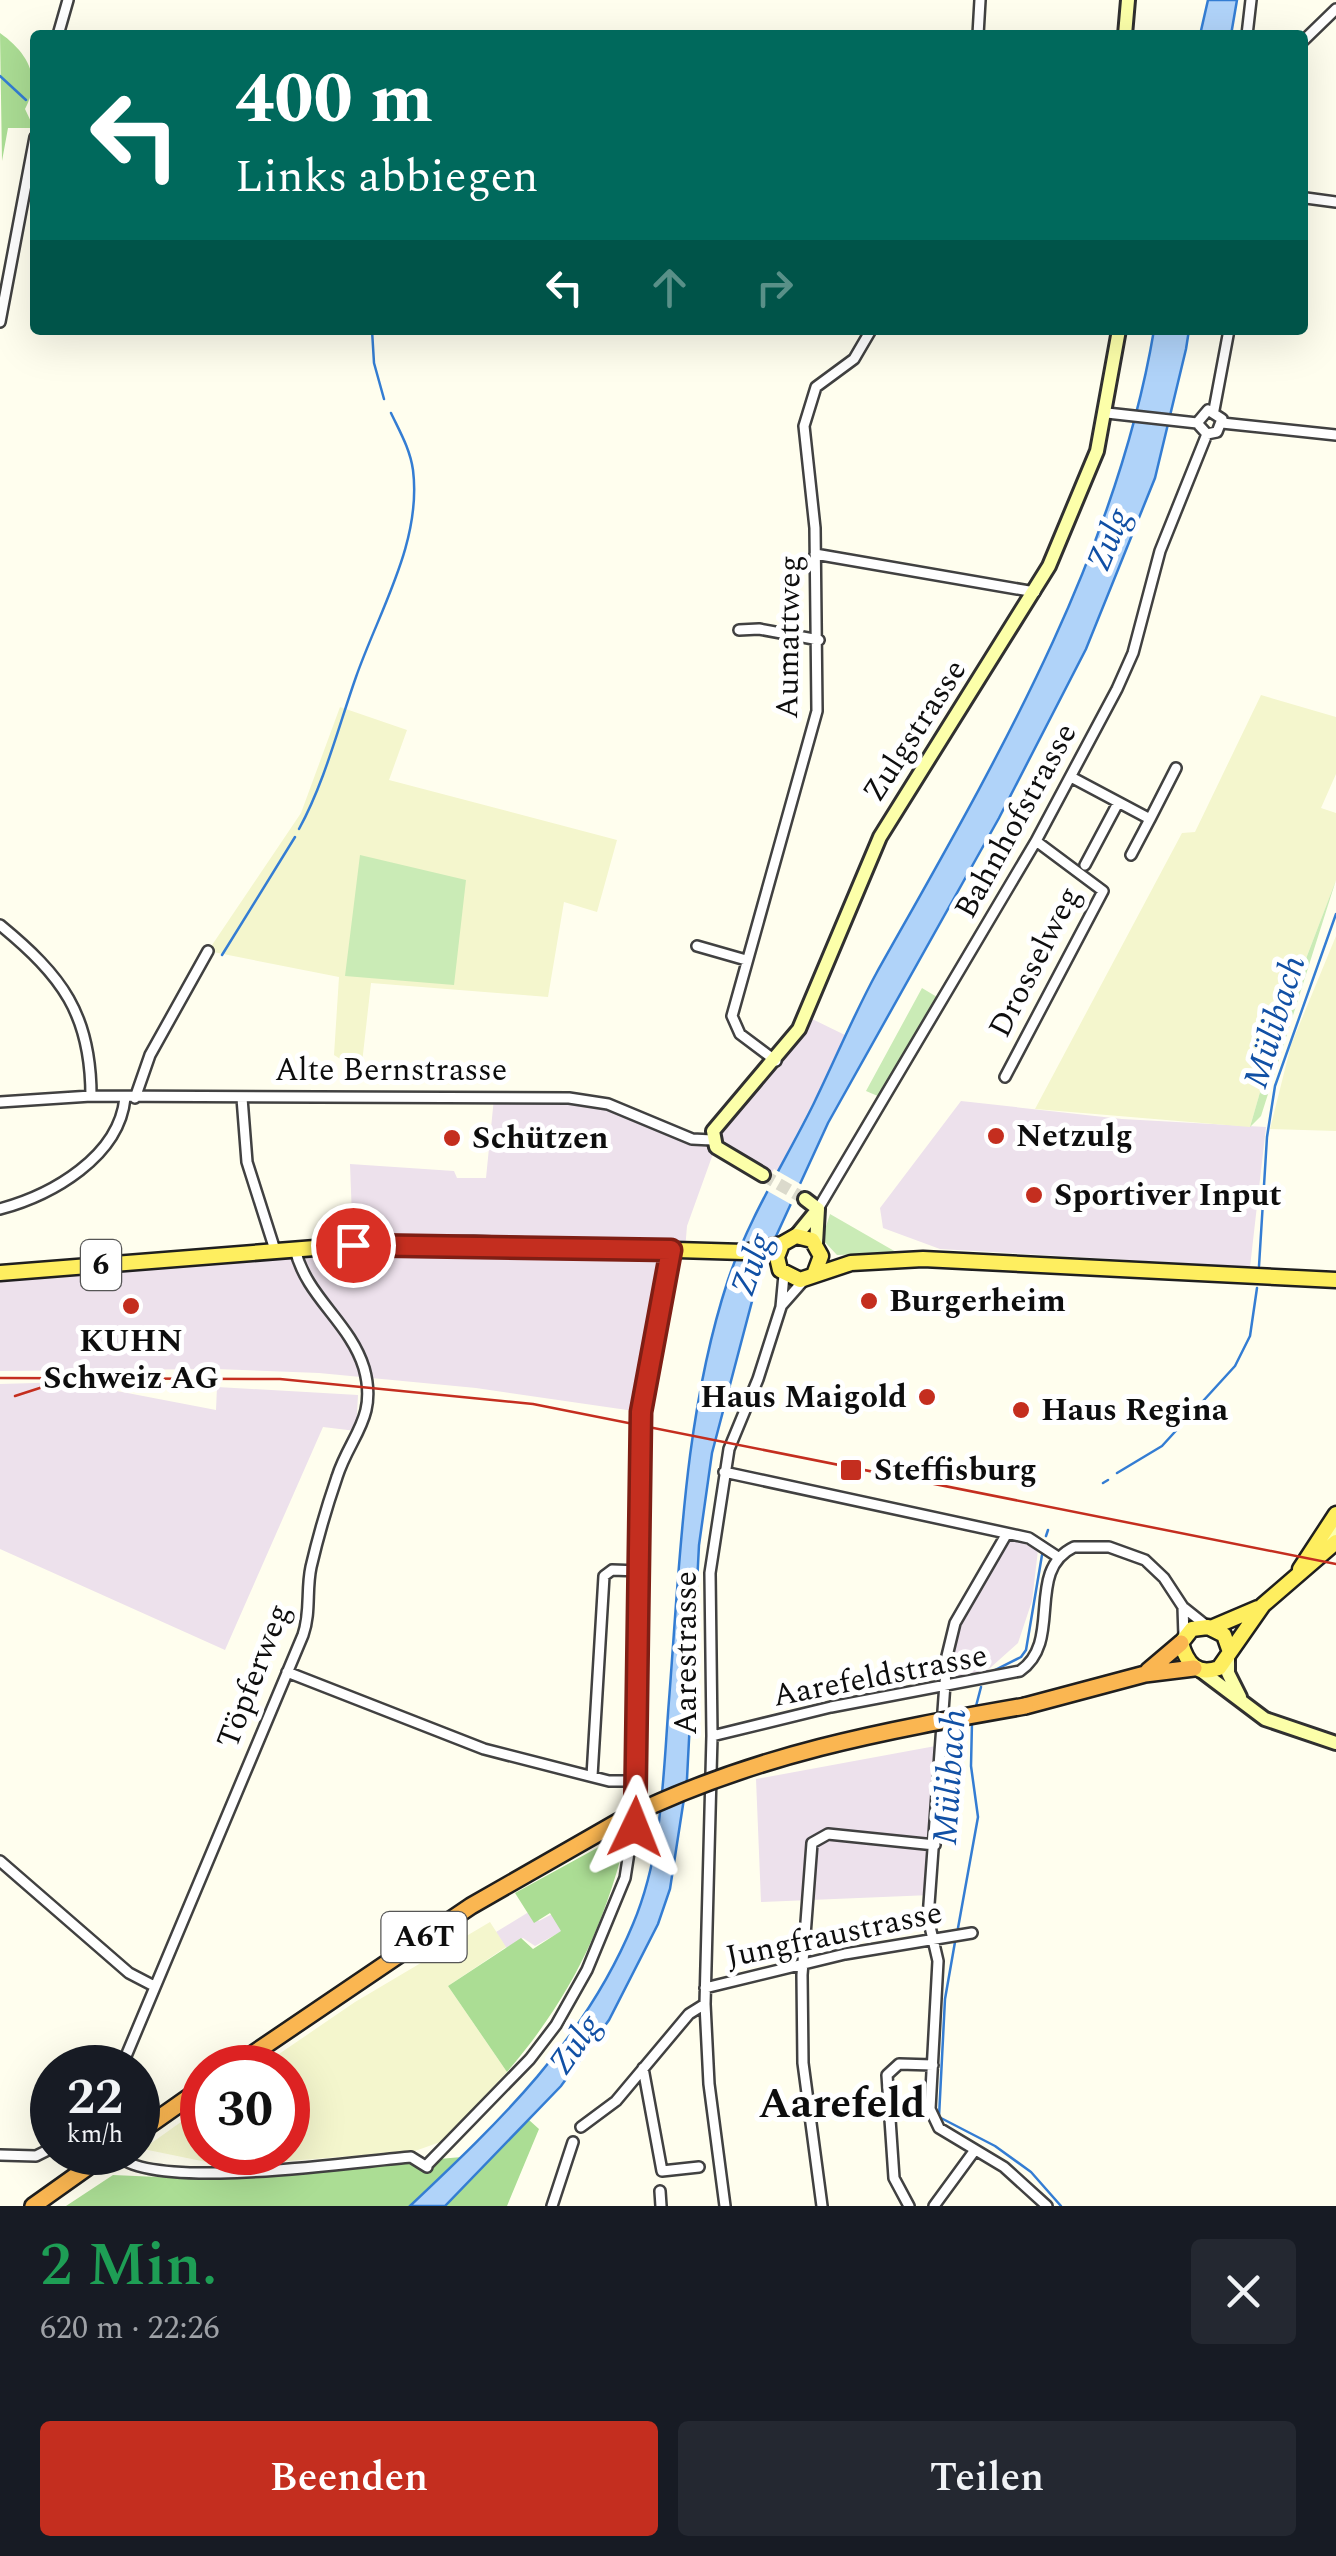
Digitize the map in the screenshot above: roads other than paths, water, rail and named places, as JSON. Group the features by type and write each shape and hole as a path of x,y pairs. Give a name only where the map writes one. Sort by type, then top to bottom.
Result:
{"highway":[{"name":"A6T","path":"1145,1674 1183,1640"},
{"name":"A6T","path":"266,2045 471,1906 623,1818 712,1779 802,1749 1025,1706 1145,1674 1197,1669"},
{"path":"29,2206 76,2175"}],"main road":[{"name":"6","path":"0,1273 296,1248 452,1244 738,1252 786,1242"},
{"path":"851,1263 818,1248 786,1242 778,1268 811,1276 851,1263 939,1259 1336,1280"},
{"path":"811,1276 818,1248"},
{"name":"6","path":"738,1252 778,1268"},
{"path":"1297,1574 1336,1514"},
{"path":"1263,1605 1210,1627 1197,1628 1183,1640 1188,1663 1197,1669 1216,1670 1263,1605 1336,1542"},
{"path":"1210,1627 1224,1636 1229,1656"}],"street":[{"path":"59,30 68,0"},
{"path":"978,30 980,0"},
{"path":"1125,30 1128,0"},
{"path":"1249,30 1252,0"},
{"path":"1308,36 1336,9"},
{"path":"0,322 30,163"},
{"path":"1308,198 1336,202"},
{"name":"Aumattweg","path":"776,1061 732,1024 746,960 814,726 819,640 816,554 804,426 816,387 847,366 868,335"},
{"name":"Zulgstrasse","path":"712,1140 715,1128 776,1061 806,1016 880,837 1034,592 1080,500 1106,413 1119,335"},
{"path":"1222,424 1214,410 1228,335"},
{"path":"1197,423 1202,412 1214,410"},
{"path":"1106,413 1197,423 1207,434 1217,432 1222,424"},
{"path":"1222,424 1336,436"},
{"name":"Bahnhofstrasse","path":"818,1209 1036,841 1126,670 1160,551 1207,434"},
{"path":"816,554 1034,592"},
{"path":"739,630 760,629 819,640"},
{"path":"1131,855 1176,768"},
{"path":"1072,777 1150,820"},
{"path":"1085,865 1118,803"},
{"name":"Drosselweg","path":"1005,1077 1103,891 1036,841"},
{"path":"0,925 57,982 78,1012 91,1057 92,1096"},
{"path":"697,946 746,960"},
{"path":"0,1209 33,1200 73,1175 118,1128 150,1055 208,950"},
{"name":"Alte Bernstrasse","path":"0,1102 92,1096 584,1100 629,1111 692,1139 712,1140 720,1150 764,1175"},
{"path":"242,1098 247,1162 275,1250"},
{"path":"804,1199 818,1209"},
{"path":"786,1242 818,1209"},
{"path":"818,1209 818,1248"},
{"name":"Töpferweg","path":"130,2045 307,1624 310,1572 332,1494 342,1464 363,1428 364,1371 354,1344 312,1292 296,1248"},
{"path":"160,2170 183,2173 411,2157 427,2168 530,2059 578,1989 625,1878 635,1827 641,1412 671,1250"},
{"path":"778,1268 780,1307"},
{"path":"780,1307 811,1276"},
{"name":"Aarestrasse","path":"725,2206 711,2110 705,2004 712,1736 710,1574 724,1472 735,1430 749,1404 780,1307"},
{"path":"724,1472 1037,1540 1058,1557 1082,1545 1134,1554 1155,1568 1182,1607 1210,1627"},
{"path":"1297,1574 1336,1529"},
{"path":"1006,1534 954,1623 945,1688 928,1918 938,1962 930,2109 934,2122 1004,2167 1047,2206"},
{"name":"Aarefeldstrasse","path":"712,1736 831,1707 1020,1671 1039,1652 1049,1577 1058,1557"},
{"path":"592,1776 603,1580 608,1571 640,1571"},
{"path":"1182,1607 1183,1640"},
{"path":"1229,1656 1228,1673 1241,1699"},
{"path":"1197,1669 1278,1726 1336,1743"},
{"path":"287,1672 472,1745 620,1783 637,1780"},
{"path":"822,2206 804,2080 803,1965 810,1850 816,1838 828,1834 935,1845"},
{"path":"0,1862 129,1973 154,1986"},
{"name":"Jungfraustrasse","path":"705,1988 972,1933"},
{"path":"581,2127 616,2101 689,2014 705,2004"},
{"path":"909,2206 894,2178 886,2075 894,2065 933,2065"},
{"path":"644,2068 662,2171 699,2167"},
{"path":"552,2206 573,2142"},
{"path":"934,2206 975,2150"},
{"path":"0,2155 30,2156"},
{"path":"660,2190 661,2206"}],"water":[{"path":"1208,0 1237,0 1232,30 1201,30"},
{"name":"Zulg","path":"1153,335 1188,335 1155,478 1086,649 999,818 828,1123 760,1271 712,1453 699,1545 687,1779 670,1889 658,1924 609,2020 561,2086 445,2206 410,2206 507,2110 565,2042 591,2005 633,1924 650,1870 660,1814 693,1435 713,1331 728,1280 757,1212 869,988 1004,743 1043,663 1110,500 1135,416"}],"waterway":[{"path":"0,76 26,100"},
{"path":"372,335 374,363 384,399"},
{"path":"299,829 324,773 396,576 411,523 413,470 391,413"},
{"path":"222,955 295,837"},
{"name":"Mülibach","path":"1259,1266 1267,1137 1275,1086 1336,914"},
{"name":"Mülibach","path":"1117,1473 1162,1446 1235,1366 1250,1336 1257,1288"},
{"name":"Mülibach","path":"1103,1483 1108,1480"},
{"name":"Mülibach","path":"1046,1536 1048,1530"},
{"name":"Mülibach","path":"989,1673 1021,1657 1026,1650 1042,1555"},
{"name":"Mülibach","path":"975,1710 981,1687"},
{"name":"Mülibach","path":"958,1928 978,1817 971,1766 972,1722"},
{"name":"Mülibach","path":"955,1942 945,1999 939,2117 995,2146 1031,2172 1061,2206"}],"tunnel":[{"path":"763,1175 805,1199"}],"railway":[{"path":"0,1378 280,1379 533,1404 1336,1564"},
{"path":"15,1396 49,1385"}],"place":[{"name":"Netzulg","path":"996,1136"},
{"name":"Schützen","path":"452,1138"},
{"name":"Sportiver Input","path":"1034,1195"},
{"name":"Burgerheim","path":"869,1301"},
{"name":"KUHN Schweiz AG","path":"131,1306"},
{"name":"Haus Maigold","path":"927,1397"},
{"name":"Haus Regina","path":"1021,1410"},
{"name":"Steffisburg","path":"851,1470"}],"district":[{"name":"Aarefeld","path":"842,2104"}]}
